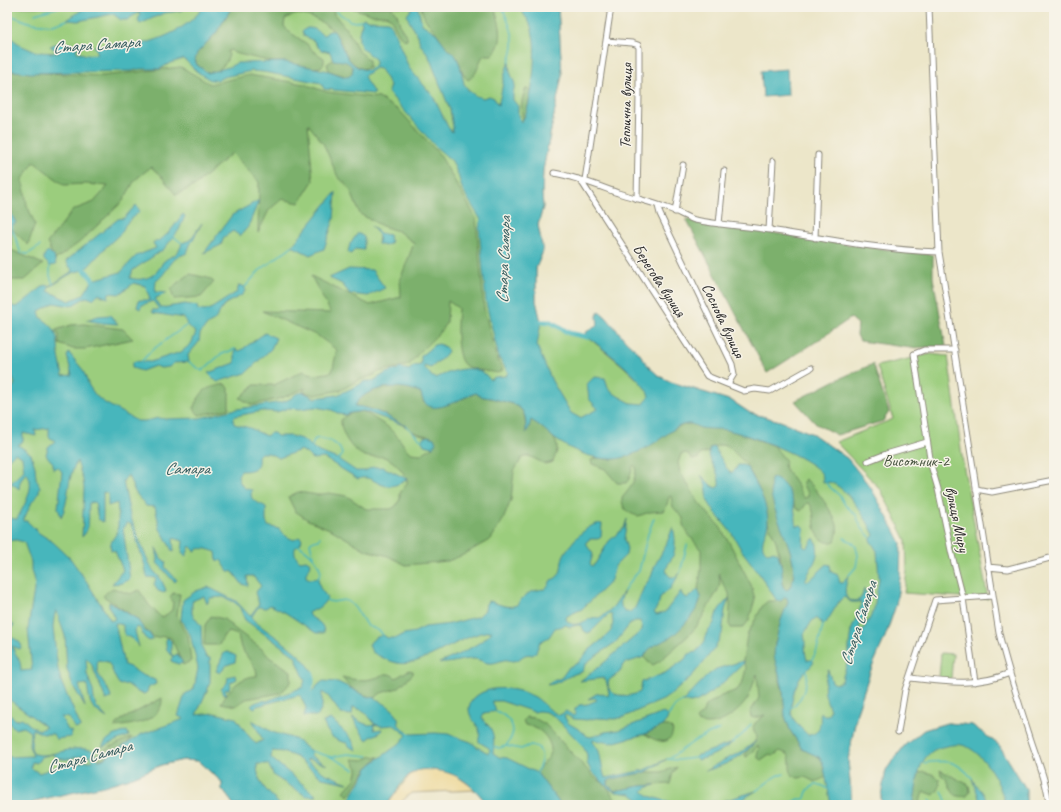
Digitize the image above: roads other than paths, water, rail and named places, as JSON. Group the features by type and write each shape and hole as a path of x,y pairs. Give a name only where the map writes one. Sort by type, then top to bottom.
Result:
{"street":[{"path":"585,180 612,7"},
{"path":"929,7 939,252 999,633 1010,673 1047,789 1049,805"},
{"name":"Теплична вулиця","path":"606,41 632,43 638,45 639,48 637,199"},
{"path":"815,238 818,155"},
{"path":"769,230 773,162"},
{"path":"675,212 683,165"},
{"path":"719,224 724,171"},
{"path":"554,173 585,180 637,199 668,208 693,219 897,250 939,252"},
{"name":"Берегова вулиця","path":"578,179 583,184 706,376 728,384"},
{"name":"Соснова вулиця","path":"658,206 666,227 732,364 734,374 728,384"},
{"name":"вулиця Миру","path":"955,350 924,350 914,354 931,465 963,598 975,682"},
{"path":"728,384 744,391 755,389 770,391 811,368"},
{"path":"868,461 927,442"},
{"name":"вулиця Миру","path":"976,489 992,492 1054,480"},
{"name":"вулиця Миру","path":"988,567 1008,568 1054,557"},
{"path":"898,732 905,690 935,600 992,596"},
{"path":"910,678 947,682 975,682 1001,677 1010,673"}],"water":[{"path":"86,7 187,7 180,11 164,13 140,24 138,21 140,15 139,12 127,20 121,20 113,14 78,21 67,20"},
{"name":"Самара","path":"203,7 232,7 216,33 197,53 195,60 197,65 208,73 237,63 285,62 329,71 348,77 352,74 353,68 351,65 344,61 333,60 330,52 321,50 314,41 304,36 302,31 307,28 311,28 324,35 329,31 334,31 350,61 361,68 368,70 374,66 376,60 365,51 360,44 359,37 362,24 361,20 364,18 368,20 388,21 392,26 409,68 433,96 448,127 452,132 453,127 450,110 428,54 420,44 418,36 407,15 413,7 418,8 422,24 436,33 448,49 456,56 460,65 464,84 469,91 476,96 483,98 489,96 494,98 498,105 509,62 510,72 515,84 513,100 518,106 518,115 521,122 525,116 531,94 534,66 534,43 531,28 521,7 558,7 562,75 543,170 543,207 538,225 543,251 536,268 536,301 541,322 537,346 552,381 571,413 580,418 598,409 589,399 587,384 594,377 605,378 609,390 618,396 631,403 644,404 649,396 639,381 588,337 586,332 598,325 597,316 599,311 639,353 649,367 659,376 671,382 732,401 750,413 780,421 813,434 848,459 871,488 901,543 900,577 896,605 885,637 870,672 857,712 848,760 852,805 831,805 822,761 819,757 802,749 790,730 785,716 783,689 774,656 775,644 781,620 788,602 787,598 785,597 781,601 777,601 742,551 731,532 716,514 707,500 706,487 701,475 712,486 716,488 719,486 718,476 709,455 710,448 714,447 729,472 732,473 738,465 747,467 761,493 766,508 768,526 763,546 768,553 774,551 778,554 782,569 783,587 786,590 789,589 793,578 793,565 790,551 774,506 771,492 771,479 774,478 783,484 787,488 792,498 796,525 801,525 804,528 803,546 806,548 814,538 817,544 817,555 805,581 810,580 827,564 830,565 831,572 838,575 840,583 842,583 849,575 845,589 846,597 853,601 859,600 864,589 866,594 866,608 859,627 860,630 863,630 874,609 879,579 877,551 870,540 874,535 849,496 836,485 829,482 823,482 822,474 805,460 766,442 727,430 701,428 687,424 674,429 658,441 631,455 617,459 604,459 589,456 568,447 555,439 531,420 526,433 524,413 518,406 513,404 493,398 483,397 476,393 450,404 431,407 424,402 421,393 395,387 376,390 367,394 360,399 355,406 368,408 388,416 406,426 363,411 345,415 339,414 332,410 315,407 300,409 289,408 277,412 262,411 236,416 233,419 234,424 250,428 266,436 270,433 274,433 277,436 290,436 302,439 319,452 338,459 356,471 365,471 373,467 383,467 407,479 398,484 384,486 369,479 358,479 324,458 312,459 301,450 279,458 268,453 261,453 258,456 258,464 252,470 241,471 238,475 239,481 242,486 252,490 251,494 255,501 266,507 266,521 268,526 279,529 285,536 294,540 299,537 302,539 301,543 295,548 297,558 300,561 306,560 311,563 310,568 306,573 306,577 310,579 318,578 320,588 327,597 322,605 308,614 321,624 324,629 324,633 316,633 286,613 270,605 266,608 259,607 251,618 302,658 314,675 312,685 307,687 306,690 308,692 311,693 323,681 338,682 366,696 375,698 388,706 394,711 398,718 399,725 411,734 448,734 471,742 488,753 490,750 489,748 479,742 479,730 469,712 471,702 474,698 480,693 488,690 504,688 512,689 535,697 557,714 560,715 566,711 574,716 575,709 579,705 588,704 597,700 595,698 588,699 596,694 602,693 608,696 609,693 606,680 603,678 580,681 640,632 642,626 640,621 635,621 630,624 616,642 587,662 582,672 556,683 547,685 555,679 562,677 569,667 578,663 588,651 611,631 613,623 612,615 610,614 607,616 588,633 584,631 582,626 578,625 570,627 566,625 555,628 549,637 540,642 536,652 533,655 526,655 516,661 505,660 490,663 473,659 439,663 476,645 492,631 480,633 418,661 407,663 397,663 372,652 369,645 371,641 376,637 383,635 388,638 397,638 425,627 450,624 479,616 485,610 488,601 499,605 517,605 522,598 529,593 536,590 545,589 551,580 558,576 565,552 585,530 591,526 602,524 601,536 598,539 590,539 586,542 593,554 590,564 592,566 595,564 609,541 624,528 627,519 624,539 627,549 626,555 615,566 611,580 582,609 567,616 566,619 571,624 578,624 593,618 601,618 613,607 624,591 621,599 621,607 625,612 630,612 635,608 644,587 651,577 673,527 675,550 667,572 671,577 675,577 680,573 670,589 660,598 654,613 657,615 665,612 681,591 682,595 687,598 698,589 700,593 700,601 698,606 687,622 677,632 668,639 651,648 644,657 626,663 619,673 609,680 608,686 610,690 618,695 624,696 635,694 640,692 642,682 665,673 684,660 689,654 696,652 705,641 706,634 714,623 720,608 729,598 725,610 722,634 714,649 692,676 663,700 624,717 615,719 596,718 587,720 574,719 566,715 564,716 568,723 587,736 591,737 605,732 619,730 663,713 668,716 667,720 662,726 645,734 611,743 593,740 593,742 599,751 606,778 644,770 667,759 646,772 612,779 608,781 608,785 615,791 640,786 655,785 646,788 643,791 649,796 680,805 646,805 631,794 616,792 611,790 591,771 587,763 587,755 583,746 554,716 546,712 534,712 501,701 492,701 496,711 484,713 482,718 492,732 494,743 493,753 499,757 507,758 537,773 561,805 488,805 476,791 457,777 442,771 420,770 412,773 406,778 387,805 343,805 351,797 370,765 399,744 407,735 394,725 381,726 375,724 364,711 353,707 352,715 341,714 328,696 322,692 322,707 318,716 304,716 306,708 300,695 257,706 255,708 251,706 256,702 267,701 303,687 305,680 295,656 245,620 239,606 234,602 223,597 210,598 207,604 204,596 192,601 192,614 201,626 202,648 206,657 210,658 210,684 196,715 214,713 236,718 256,744 263,740 252,720 272,732 295,739 311,751 311,756 327,765 309,759 306,760 324,773 348,783 322,778 296,757 284,752 272,751 271,758 317,796 306,796 274,776 268,764 257,764 257,771 261,782 280,805 234,805 222,789 222,782 198,761 183,760 161,765 133,777 104,786 38,800 29,805 7,805 7,757 33,756 29,746 30,732 23,727 15,729 7,721 7,712 16,720 22,718 31,726 39,730 46,727 7,698 7,693 11,687 7,686 7,682 11,679 7,677 7,621 14,625 9,631 10,635 12,638 19,641 22,646 20,649 12,646 19,660 21,671 32,670 28,629 35,583 31,571 31,562 24,542 16,540 7,541 7,518 17,519 26,502 30,489 30,483 26,472 20,482 19,489 11,483 24,470 22,457 15,453 7,461 7,395 15,384 7,364 7,305 17,307 45,285 49,286 73,271 66,261 118,219 124,218 136,205 140,211 125,225 123,231 85,270 66,277 49,287 48,291 69,301 83,295 93,280 121,272 136,256 156,248 153,243 167,235 183,214 185,216 179,230 164,249 133,270 130,278 141,279 149,277 155,273 166,259 179,251 182,243 190,240 202,223 187,253 175,259 156,281 155,292 167,293 156,298 156,301 161,308 185,304 197,306 198,310 205,311 237,292 239,285 245,287 245,291 242,295 225,304 214,321 208,324 200,334 199,342 188,355 189,362 174,363 169,367 161,368 155,366 142,371 132,368 132,364 135,361 150,362 181,352 191,344 196,333 187,325 184,318 153,313 152,310 159,309 153,301 142,305 140,309 137,307 139,300 150,300 145,286 134,283 119,294 109,293 108,298 98,294 93,299 86,297 71,306 54,303 39,311 41,318 51,326 56,334 63,376 72,375 67,356 69,353 83,370 89,386 96,396 105,403 137,421 159,418 200,418 232,410 282,402 290,399 296,394 303,392 315,398 337,395 365,381 373,381 386,373 401,368 409,370 414,366 421,365 421,356 434,345 439,344 445,347 448,351 443,358 431,368 424,366 431,376 436,378 457,370 472,369 485,374 490,380 495,377 506,376 508,372 499,358 486,303 479,228 481,220 463,191 452,161 436,147 388,92 390,85 380,69 375,68 364,76 374,94 324,89 321,83 264,72 251,71 217,80 210,80 196,71 184,59 170,63 160,69 140,69 132,71 30,73 7,70 7,35 22,46 36,52 59,53 50,46 58,43 66,43 81,46 76,48 77,52 87,55 96,54 97,51 94,46 122,48 149,42 166,36 184,26 198,14","holes":["49,428 49,437 55,441 48,447 46,455 53,463 53,469 58,467 62,472 58,508 61,517 66,504 71,475 77,461 84,488 82,537 88,526 89,503 95,502 98,519 103,522 103,492 108,493 108,506 117,503 118,529 111,542 111,550 115,551 123,570 112,584 122,583 130,579 123,528 127,523 131,524 145,566 147,577 156,578 154,585 158,591 164,593 166,590 161,579 152,569 130,515 123,481 128,475 135,492 146,506 155,507 160,529 172,551 174,552 173,538 183,541 182,552 186,556 190,546 195,551 208,549 216,552 217,561 221,560 228,571 233,572 242,584 248,586 247,576 253,576 261,586 255,593 259,604 250,616 236,601 208,587 196,591 183,600 181,619 185,628 190,634 198,668 194,689 185,694 178,716 184,719 142,734 103,759 57,767 39,773 31,768 32,762 37,763 41,757 52,754 62,759 67,759 84,756 88,757 92,753 91,750 75,749 41,755 34,754 31,748 32,729 43,734 53,734 56,739 71,737 72,732 68,730 61,717 69,718 75,729 81,727 62,684 58,669 53,628 56,610 65,636 67,669 72,684 85,707 79,685 87,684 91,704 97,711 107,718 96,706 87,674 86,658 91,663 106,700 111,698 108,689 98,672 98,660 108,662 116,680 120,685 127,684 139,693 144,694 147,692 149,687 156,684 155,680 124,665 115,623 123,625 124,634 133,640 139,647 135,631 136,627 140,628 144,637 149,641 153,639 149,633 145,631 137,619 109,602 109,607 115,619 111,621 70,558 53,542 39,533 27,521 23,521 32,502 38,495 40,487 36,478 35,467 31,454 18,445 23,441 23,433 36,436 35,430","844,597 851,602 860,602 861,605 851,631 847,665 842,681 836,684 832,682 828,670 824,691 830,710 828,715 824,715 820,712 820,724 818,730 816,733 808,735 793,718 791,708 799,680 814,662 812,660 807,660 804,634 812,621 816,618 823,625 826,623 840,600"]},
{"path":"787,69 788,95 763,97 761,71"},
{"path":"336,192 334,219 324,249 310,255 292,246"},
{"path":"259,200 248,227 240,236 233,231 224,237 221,245 204,253 232,215"},
{"path":"7,204 16,223 8,228 7,227"},
{"path":"371,226 380,233 389,235 391,243 385,246 378,244 379,235"},
{"path":"358,233 364,237 364,250 355,249 351,254 348,252 350,244"},
{"path":"48,251 54,256 56,265 50,266 44,260 44,256"},
{"path":"349,269 372,270 385,288 368,296 350,294 342,284 329,278"},
{"path":"110,315 118,324 86,320 98,316"},
{"path":"265,333 276,338 271,349 246,373 217,382 208,373 235,363 235,349 240,351"},
{"path":"429,436 434,438 436,443 433,447 424,445 422,441 423,438"},
{"path":"156,548 161,558 166,562 165,567 177,580 175,582 157,563"},
{"path":"168,638 171,641 171,654 174,656 177,654 183,663 178,664 171,661 173,657 166,647 166,639"},
{"path":"228,652 236,656 235,662 227,665 220,673 216,671 224,653"},
{"path":"743,661 744,663 733,674 711,693 690,703 683,701 707,676 716,669"},
{"path":"235,675 237,679 231,682 229,689 225,690 227,694 223,695 221,689 227,683 228,677"},
{"path":"352,717 363,723 372,725 375,724 374,730 382,729 381,732 367,740"},
{"path":"331,719 351,738 357,750 350,747 347,743 332,737 327,731 323,722"},
{"path":"947,723 972,725 999,745 1026,789 1026,805 1005,805 996,779 984,761 970,748 962,745 950,745 938,748 925,758 919,771 913,805 882,805 881,796 886,770 905,745 924,730"},
{"path":"127,731 129,736 102,747 109,738"},
{"path":"756,741 745,752 733,760 705,771 743,751"},
{"path":"732,743 720,751 703,759 698,760 695,758 696,756"},
{"path":"972,778 983,792 986,799 986,803 983,803 982,805 980,805"},
{"path":"756,791 743,799 724,805 680,805 720,802"}],"waterway":[{"path":"35,14 59,7"},
{"path":"502,7 511,28 513,40 512,54 509,62"},
{"path":"336,11 350,21 356,22 361,20"},
{"path":"7,14 31,23 53,25 67,20"},
{"path":"11,226 21,253 28,254 40,246"},
{"path":"174,237 182,243"},
{"path":"245,287 259,271 292,246"},
{"path":"50,266 50,276 53,284"},
{"path":"85,270 93,280"},
{"path":"541,322 551,322 569,333 588,337"},
{"path":"141,362 152,350 187,325"},
{"path":"189,362 202,371 220,355 235,349"},
{"path":"406,426 422,441"},
{"path":"312,446 314,440 318,438 330,441 340,448 342,456 338,459"},
{"path":"826,483 840,496 845,505 856,515 861,527 870,537"},
{"path":"624,591 639,571 648,534 654,518"},
{"path":"313,556 310,543 312,541 319,540 320,537"},
{"path":"844,538 852,542 856,547 858,555 856,567 849,575"},
{"path":"298,545 306,550 318,564 321,573 318,578"},
{"path":"680,573 687,545"},
{"path":"326,600 332,602 342,600 347,601 355,608 365,623 383,635"},
{"path":"812,660 817,650 823,625"},
{"path":"791,708 802,696 807,670"},
{"path":"310,675 310,683 305,695 313,697"},
{"path":"668,716 675,706 683,701"},
{"path":"496,711 506,717 512,727 512,736 506,746"},
{"path":"732,743 743,734 751,724"},
{"path":"670,758 696,740 720,729"},
{"path":"494,747 499,748 506,746 521,749 531,745 538,747 542,757 537,773"},
{"path":"311,751 331,757 354,769"},
{"name":"Стара Самара","path":"92,753 96,761"},
{"path":"331,757 348,754 368,756"},
{"path":"667,759 678,760 695,758"},
{"path":"923,763 938,761 950,762 961,767 972,778"},
{"path":"756,791 776,776 784,774"},
{"path":"805,798 808,790 814,786 820,785 828,789"},
{"path":"942,791 948,805"},
{"path":"788,805 798,799 804,799"},
{"path":"930,800 934,805"}],"park label":[{"name":"Висотник-2","path":"916,460"}]}
